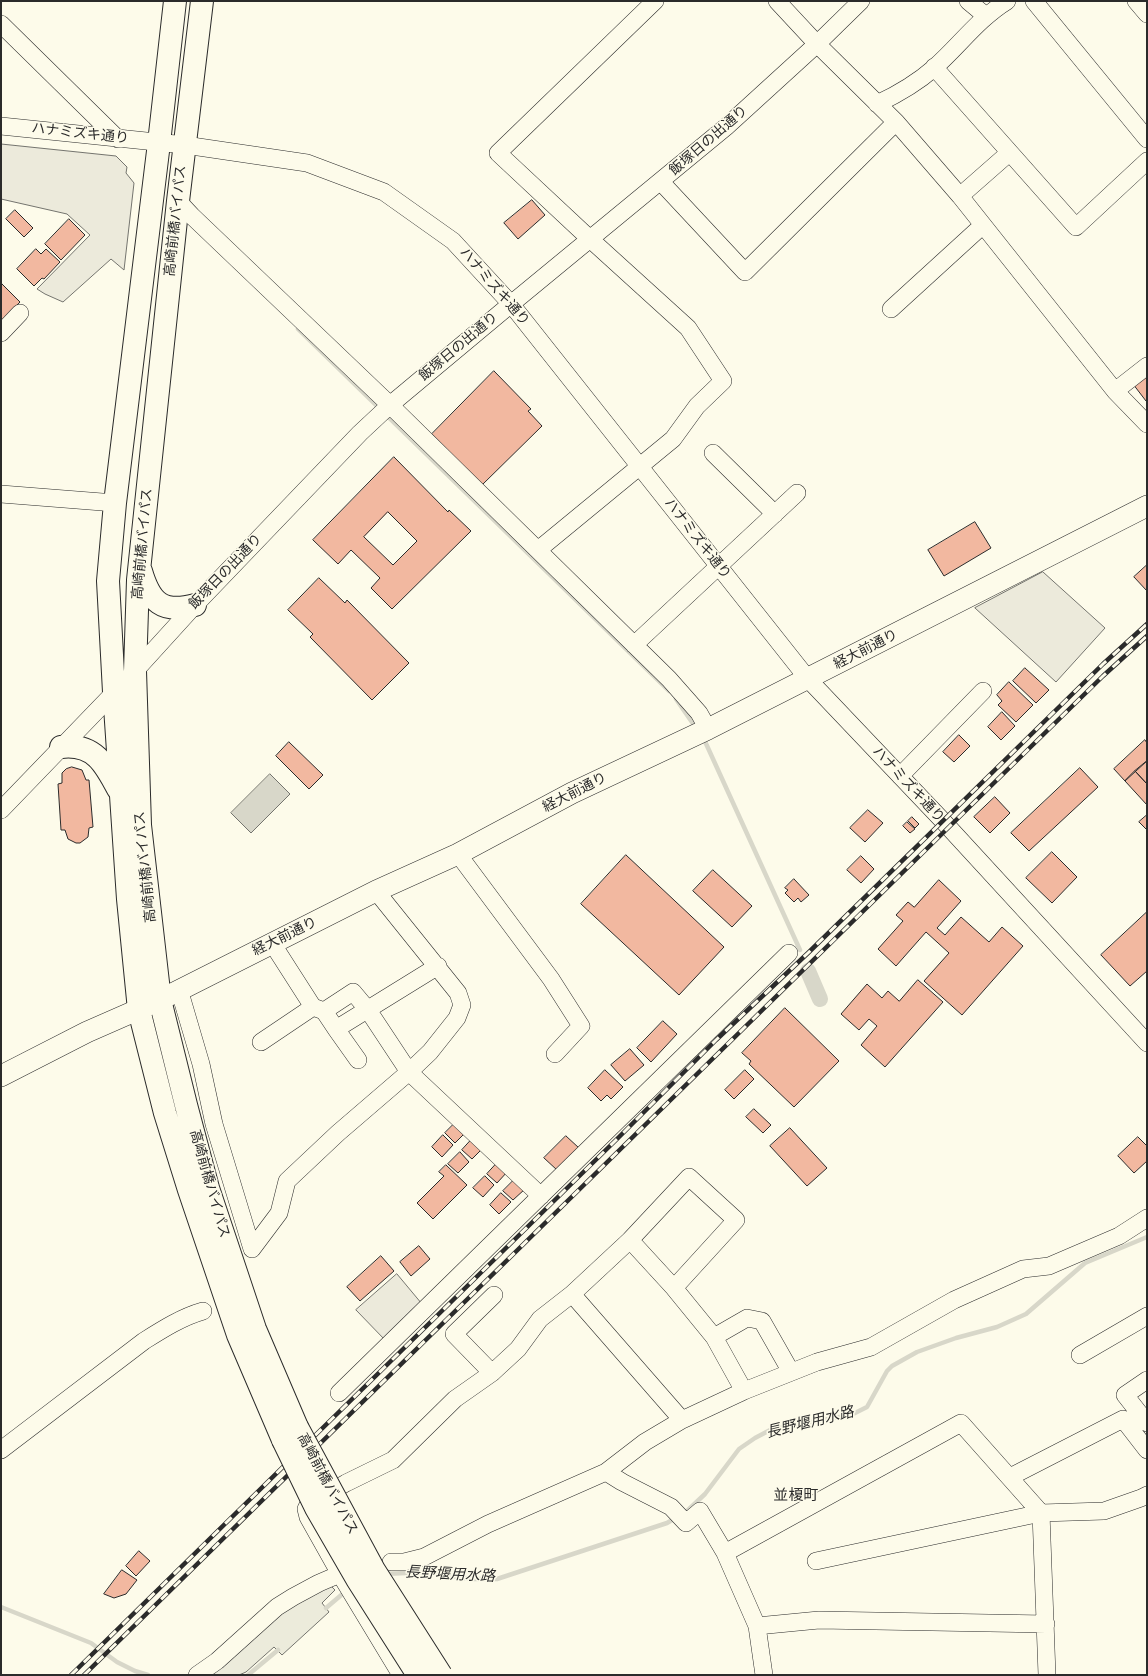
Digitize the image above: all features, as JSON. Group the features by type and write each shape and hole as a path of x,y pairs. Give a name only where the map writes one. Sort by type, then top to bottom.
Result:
{"highway":[{"name":"高崎前橋バイパス","path":"175,1 115,504 108,581 128,899 139,1010 165,1113 191,1197 238,1335 290,1433 440,1675"},
{"name":"高崎前橋バイパス","path":"202,1 178,201 139,566 135,671 140,825 160,1000 210,1195 316,1508 357,1579 418,1675"},
{"path":"139,566 147,589 157,602 164,606 182,608 195,605"},
{"path":"61,747 79,747 95,755 106,767 121,793"}],"main road":[{"name":"経大前通り","path":"1,1076 94,1029 160,1000 376,891 458,854 572,793 808,680 1147,506"}],"street":[{"path":"538,550 673,439 696,406 723,381 688,328 498,153 655,1"},
{"path":"777,1 817,44 896,122 960,196 1115,391 1147,424"},
{"name":"飯塚日の出通り","path":"1,810 360,433 390,405 510,304 661,182 726,127 817,44 861,1"},
{"path":"968,1 986,16"},
{"path":"877,104 912,85 934,67 986,16 1007,1"},
{"path":"1034,1 1147,139"},
{"path":"1136,1 1147,14"},
{"path":"1,24 118,138"},
{"path":"934,67 1076,227 1147,161"},
{"path":"661,182 745,272 896,122"},
{"name":"ハナミズキ通り","path":"1,126 185,145 308,163 384,192 453,241 510,304 808,680 900,776 1147,1043"},
{"path":"960,196 1009,153"},
{"path":"178,201 390,405 634,645 699,713 708,729"},
{"path":"891,309 983,225"},
{"path":"1,333 20,313"},
{"path":"1115,391 1147,366"},
{"path":"713,453 775,514"},
{"path":"634,645 797,493"},
{"path":"1,494 115,504"},
{"path":"900,776 983,691"},
{"path":"458,854 551,979 581,1026 555,1054"},
{"path":"180,989 201,1064 214,1124 252,1249 279,1213 287,1181 338,1133 430,1052 457,1018 462,1005 458,993 438,966 376,891"},
{"path":"272,943 319,1009 336,1029 358,1060"},
{"path":"339,1393 789,953"},
{"path":"336,1029 438,966"},
{"path":"261,1042 319,1009 353,992 368,1010 409,1072 541,1196"},
{"path":"401,1675 352,1596 308,1517 306,1509 308,1505 346,1483 393,1460 455,1399 492,1373 518,1348 540,1319 572,1294 630,1240 689,1177 736,1220 674,1288"},
{"path":"391,1562 404,1562 424,1557 488,1524 606,1472 645,1442 682,1420 744,1391 817,1362 871,1347 954,1300 1023,1268 1049,1266 1119,1236 1147,1218"},
{"path":"630,1240 674,1288 714,1337 744,1391"},
{"path":"492,1373 454,1334 494,1294"},
{"path":"572,1294 682,1420"},
{"path":"1,1450 144,1341 167,1326 203,1311"},
{"path":"1080,1356 1147,1316"},
{"path":"714,1337 747,1318 762,1321 791,1372"},
{"path":"1147,1380 1125,1395 1147,1423"},
{"path":"1010,1477 1123,1419 1147,1450"},
{"path":"725,1553 961,1423 1041,1513 1047,1675"},
{"path":"606,1472 680,1516 700,1511 725,1553 757,1626 764,1675"},
{"path":"816,1561 1041,1513 1104,1511 1147,1495"},
{"path":"197,1675 217,1661 277,1607 319,1583 342,1578"},
{"path":"757,1626 819,1620 1046,1624"}],"shaded area":[{"path":"1,144 116,156 127,167 126,173 134,183 124,270 111,259 63,302 37,289 90,235 67,214 1,199"},
{"path":"1043,572 1105,628 1056,682 975,608"},
{"path":"270,774 290,794 251,833 231,813"},
{"path":"397,1274 422,1304 385,1340 356,1310"},
{"path":"328,1583 335,1590 322,1603 329,1612 282,1655 274,1647 246,1672 239,1675 209,1675 274,1615"}],"building":[{"path":"532,200 545,215 518,239 504,223"},
{"path":"15,210 33,228 24,237 6,219"},
{"path":"69,219 85,235 61,260 45,244"},
{"path":"36,249 41,254 46,249 60,262 44,279 42,278 34,286 17,269"},
{"path":"2,284 20,302 1,322 1,286"},
{"path":"494,371 531,409 528,411 542,426 482,485 432,434"},
{"path":"1147,373 1147,400 1146,401 1133,384"},
{"path":"394,457 448,512 449,510 471,531 392,609 371,588 380,578 351,550 338,564 313,540","holes":["388,512 417,541 393,565 364,537"]},
{"path":"975,522 991,548 944,576 928,550"},
{"path":"1147,565 1147,591 1134,577"},
{"path":"319,578 345,603 347,600 409,663 372,700 310,637 313,634 288,610"},
{"path":"1025,668 1049,690 1036,703 1013,681"},
{"path":"1009,682 1033,705 1016,722 998,705 1002,701 997,695"},
{"path":"1002,712 1015,726 1001,740 988,727"},
{"path":"959,735 970,746 954,762 943,752"},
{"path":"1145,740 1147,743 1147,761 1125,781 1114,769"},
{"path":"289,742 323,775 309,789 276,756"},
{"path":"1147,761 1147,784 1135,771"},
{"path":"72,767 82,770 86,780 89,780 93,827 89,828 88,837 80,843 76,843 68,839 65,830 61,830 58,784 62,783 62,773 66,769"},
{"path":"1080,768 1098,787 1029,851 1011,833"},
{"path":"1135,771 1147,784 1147,805 1125,781"},
{"path":"995,797 1010,813 990,833 974,817"},
{"path":"868,810 883,823 865,842 850,828"},
{"path":"1147,815 1147,830 1139,822"},
{"path":"912,817 919,824 915,828 908,821"},
{"path":"907,822 915,829 910,833 903,826"},
{"path":"1052,852 1077,877 1052,903 1026,878"},
{"path":"626,855 724,947 679,995 581,904"},
{"path":"861,856 874,869 861,883 847,870"},
{"path":"713,870 752,906 732,927 693,891"},
{"path":"794,879 809,895 801,902 798,898 794,902 785,893 788,890 785,888"},
{"path":"939,880 961,901 937,928 945,935 961,917 989,942 1002,927 1023,946 962,1015 924,981 949,953 926,932 896,966 878,949 903,921 896,915 908,902 914,907"},
{"path":"1147,912 1147,971 1130,986 1101,955"},
{"path":"918,980 943,1002 885,1067 861,1045 877,1026 869,1019 859,1030 841,1014 867,984 882,998 888,991 899,1001"},
{"path":"785,1008 839,1061 794,1107 749,1064 751,1061 742,1053"},
{"path":"663,1021 677,1034 651,1062 637,1048"},
{"path":"630,1049 644,1065 625,1081 611,1065"},
{"path":"605,1070 623,1087 611,1099 607,1095 601,1101 588,1088"},
{"path":"745,1070 754,1079 734,1099 725,1090"},
{"path":"754,1109 771,1125 763,1133 746,1117"},
{"path":"457,1121 467,1131 455,1143 445,1133"},
{"path":"790,1128 827,1168 807,1186 770,1146"},
{"path":"443,1135 453,1145 442,1157 432,1147"},
{"path":"566,1136 579,1148 557,1170 544,1158"},
{"path":"1138,1137 1147,1146 1147,1161 1134,1173 1118,1156"},
{"path":"473,1138 483,1148 472,1159 462,1150"},
{"path":"460,1152 469,1162 458,1173 448,1164"},
{"path":"498,1162 508,1171 497,1183 487,1174"},
{"path":"446,1165 467,1185 433,1219 417,1203 444,1176 439,1172"},
{"path":"485,1176 494,1185 483,1197 473,1188"},
{"path":"515,1179 525,1189 513,1200 503,1191"},
{"path":"501,1193 511,1202 499,1214 490,1205"},
{"path":"419,1246 430,1259 411,1276 400,1262"},
{"path":"381,1256 394,1271 360,1301 347,1287"},
{"path":"139,1551 150,1561 136,1576 126,1566"},
{"path":"122,1570 137,1580 126,1594 114,1598 104,1594"}],"waterway":[{"path":"298,329 669,691"},
{"path":"676,699 696,728"},
{"path":"703,737 800,950"},
{"path":"808,971 820,999"},
{"name":"長野堰用水路","path":"384,1574 428,1572 470,1579 497,1579 667,1523 687,1511 705,1494 739,1449 755,1438 772,1429 851,1415 867,1407 887,1371 892,1366 917,1352 956,1338 997,1327 1026,1314 1085,1263 1147,1237"},
{"name":"長野堰用水路","path":"326,1608 346,1591"},
{"name":"長野堰用水路","path":"1,1607 91,1643 117,1662 135,1671 148,1675"},
{"name":"長野堰用水路","path":"248,1675 278,1650"}],"railway":[{"path":"71,1675 716,1040 808,953 1103,664 1147,624"},
{"path":"84,1675 1103,676 1147,636"}],"district":[{"name":"並榎町","path":"796,1496"}]}
